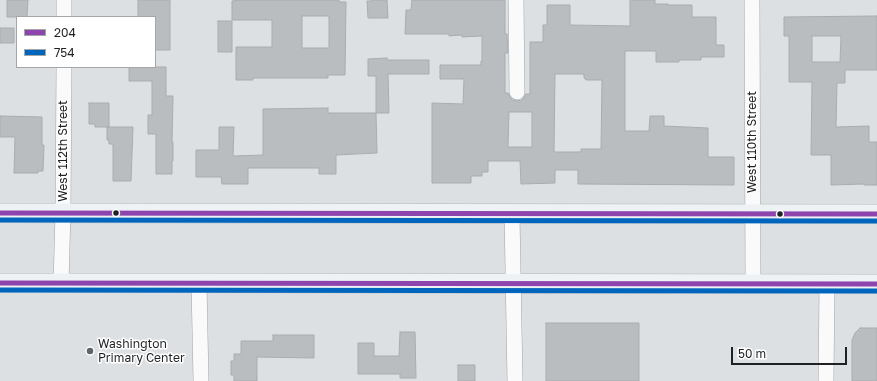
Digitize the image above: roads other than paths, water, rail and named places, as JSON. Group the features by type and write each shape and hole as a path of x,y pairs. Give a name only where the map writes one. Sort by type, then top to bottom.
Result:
{"main road":[{"path":"0,213 877,214"},
{"path":"0,284 877,284"}],"street":[{"path":"64,0 64,16"},
{"path":"516,0 517,92"},
{"name":"West 110th Street","path":"752,0 753,284"},
{"name":"West 112th Street","path":"61,284 64,68"},
{"path":"512,214 515,381"},
{"path":"199,283 201,381"},
{"path":"826,381 827,284"}],"place":[{"name":"Washington Primary Center","path":"90,351"}]}
